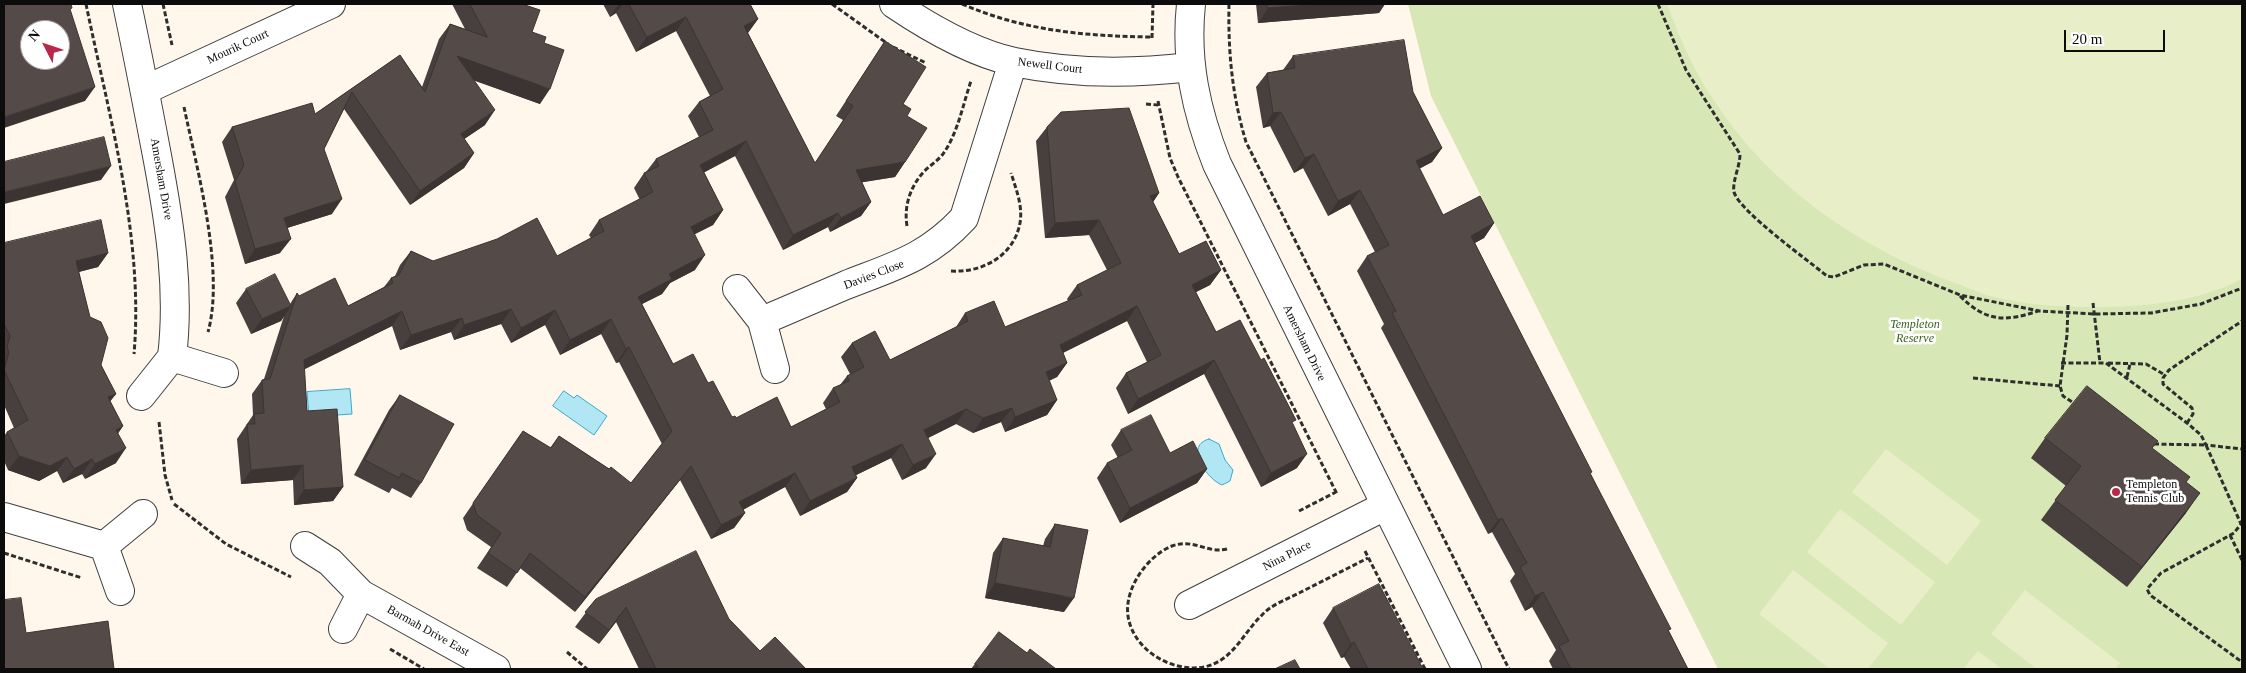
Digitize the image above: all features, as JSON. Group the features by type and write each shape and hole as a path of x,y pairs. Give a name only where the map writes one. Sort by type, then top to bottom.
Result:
{"street":[{"name":"Amersham Drive","path":"127,4 145,90 172,253 176,296 172,357"},
{"name":"Mourik Court","path":"145,90 331,4"},
{"name":"Newell Court","path":"894,4 948,36 1013,62 1104,73 1190,67"},
{"name":"Amersham Drive","path":"1191,4 1190,67 1195,98 1206,136 1217,164 1384,506 1467,669"},
{"name":"Davies Close","path":"762,321 905,263 937,244 951,232 964,218 1013,62"},
{"path":"736,289 762,321 775,369"},
{"path":"142,396 172,357 224,373"},
{"name":"Nina Place","path":"1189,605 1384,506"},
{"path":"104,546 143,514"},
{"path":"4,517 104,546"},
{"path":"104,546 120,591"},
{"name":"Barmah Drive East","path":"305,546 330,562 361,594 496,669"},
{"path":"343,629 361,594"}],"path":[{"path":"86,4 118,160 134,270 137,302 133,358"},
{"path":"163,4 172,48"},
{"path":"962,4 994,16 1043,30 1096,36 1152,37"},
{"path":"1152,43 1153,4"},
{"path":"1229,4 1228,43 1232,85 1246,142 1509,669"},
{"path":"1658,4 1686,70 1740,154 1740,166 1733,185 1735,194 1747,210 1827,276 1834,277 1864,265 1884,264 1960,295 2039,311 2068,314 2151,313 2201,304 2242,288"},
{"path":"911,233 907,226 905,215 912,189 921,175 943,154 952,137 971,80"},
{"path":"1157,96 1170,158 1178,177 1339,499"},
{"path":"183,99 204,200 211,258 212,316 204,340"},
{"path":"1960,295 1978,312 2006,320 2039,311"},
{"path":"2093,303 2100,363"},
{"path":"2068,304 2067,335 2061,363 2060,386 2063,396 2078,407"},
{"path":"2187,424 2193,414 2192,408 2161,381 2165,375 2242,321"},
{"path":"2061,363 2106,362 2146,364 2165,375"},
{"path":"2106,362 2201,435 2239,517 2241,524 2230,536 2160,572 2147,589 2150,595 2242,662"},
{"path":"2127,377 2130,364"},
{"path":"1973,378 2060,386"},
{"path":"2146,443 2206,445 2242,449"},
{"path":"173,504 226,544 280,573 300,577 330,562"},
{"path":"2230,536 2242,560"},
{"path":"1361,544 1425,669"},
{"path":"4,553 77,578 90,577"},
{"path":"566,652 587,669"}],"green space":[{"name":"Templeton Reserve","path":"1408,4 2242,4 2242,669 1718,669 1431,96"},
{"path":"1667,4 2242,4 2242,279 2207,293 2170,302 2132,306 2069,307 2042,305 1990,296 1920,269 1885,252 1820,212 1790,188 1763,162 1737,133 1707,91 1688,54"},
{"path":"1886,449 1981,521 1947,565 1852,492"},
{"path":"1840,509 1935,582 1901,625 1807,552"},
{"path":"1793,570 1888,643 1868,669 1830,669 1759,614"},
{"path":"2025,590 2120,663 2115,669 2037,669 1991,634"},
{"path":"1978,651 2002,669 1963,669"}],"water":[{"path":"350,389 352,414 309,417 307,392"},
{"path":"564,391 574,398 577,395 607,416 594,435 553,406"},
{"path":"1209,439 1219,444 1225,460 1233,470 1230,481 1222,485 1216,482 1204,470 1198,455 1198,448 1201,443"}],"building":[{"path":"4,4 71,4 72,8 70,9 95,87 4,117"},
{"path":"470,4 522,4 540,10 532,32 546,37 544,43 564,50 550,89 457,56 495,110 461,134 474,153 420,191 352,92 324,149 342,199 284,218 291,239 255,249 235,182 244,165 232,127 312,103 315,114 400,55 425,92 450,24 487,37"},
{"path":"629,4 750,4 758,19 744,26 815,163 853,106 846,101 885,41 926,67 903,104 911,109 907,116 927,128 905,162 856,170 871,202 841,218 838,213 793,235 746,141 700,165 723,210 691,227 705,255 669,274 672,279 638,297 673,364 693,354 708,383 713,381 732,417 735,416 736,418 777,397 791,427 840,402 833,388 849,381 847,376 864,367 852,343 875,331 890,360 968,321 965,313 994,301 1005,327 1082,295 1077,285 1121,263 1099,220 1055,223 1047,127 1061,112 1129,108 1159,193 1150,196 1179,254 1206,241 1221,270 1192,285 1216,332 1240,320 1261,360 1264,358 1296,420 1292,422 1307,454 1271,473 1214,360 1138,399 1126,373 1161,355 1137,306 1060,345 1067,363 1046,372 1057,400 1015,417 1012,408 983,418 966,409 924,430 936,454 913,465 902,444 852,467 857,478 810,501 795,473 739,502 745,513 721,525 691,466 585,597 530,553 517,573 488,553 501,533 477,515 473,503 523,431 551,448 559,436 609,469 611,467 631,483 672,431 629,347 626,349 611,319 570,340 555,310 521,328 511,309 464,325 462,318 411,335 402,311 304,360 307,411 337,409 343,487 304,490 303,465 251,470 247,424 255,424 254,414 264,413 262,380 270,379 297,293 299,296 335,278 348,306 393,283 391,278 399,275 411,251 433,261 497,239 537,218 557,256 604,231 599,220 653,192 644,173 659,166 656,159 713,130 699,102 723,89 686,17 647,37"},
{"path":"1267,4 1323,4 1268,8"},
{"path":"1404,40 1413,92 1442,148 1416,161 1443,215 1480,196 1494,223 1471,236 1671,629 1668,630 1688,669 1571,669 1559,646 1569,641 1543,592 1535,596 1520,567 1527,563 1502,518 1498,520 1392,313 1396,311 1367,256 1389,245 1360,190 1338,201 1314,154 1305,158 1281,112 1273,113 1267,73 1295,68 1293,56"},
{"path":"104,137 111,166 4,192 4,162"},
{"path":"101,220 108,253 76,261 90,317 101,322 108,338 101,365 116,394 108,397 123,426 116,430 126,448 95,464 92,459 74,469 67,457 50,466 19,456 7,432 28,420 4,370 9,352 7,347 10,336 4,324 4,243"},
{"path":"275,274 291,306 262,319 246,289"},
{"name":"Templeton Tennis Club","path":"2087,386 2158,441 2152,448 2190,477 2186,482 2200,493 2142,567 2055,500 2081,466 2045,438"},
{"path":"400,395 454,424 421,483 402,473 399,478 365,460"},
{"path":"1151,415 1170,453 1193,441 1207,469 1130,508 1107,463 1132,450 1121,430"},
{"path":"1055,524 1088,530 1074,598 995,583 1003,538 1050,547"},
{"path":"696,551 729,619 760,651 775,637 806,669 656,669 626,607 609,630 585,612 596,599"},
{"path":"1379,584 1423,669 1368,669 1354,642 1351,644 1333,608"},
{"path":"21,598 26,633 108,621 114,669 4,669 4,600"},
{"path":"999,632 1027,653 1030,649 1056,669 976,669 978,666 975,664"},
{"path":"1295,660 1300,669 1275,669"}],"place":[{"name":"Templeton Tennis Club","path":"2116,492"}]}
